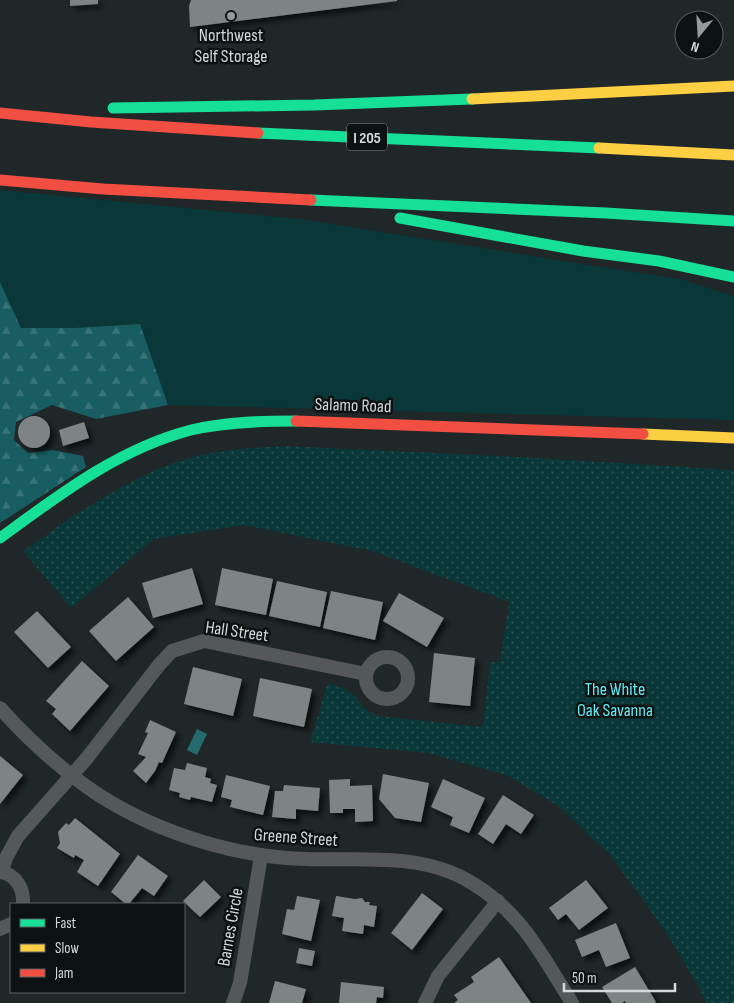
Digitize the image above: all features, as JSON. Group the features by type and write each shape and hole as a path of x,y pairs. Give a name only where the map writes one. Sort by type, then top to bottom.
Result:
{"main road":[{"path":"97,108 252,107 425,102 659,88 734,86"},
{"path":"0,109 68,108"},
{"name":"I 205","path":"0,113 201,130 734,154"},
{"path":"0,180 103,189 302,200 606,213 734,221"},
{"path":"302,200 583,251 659,261 734,277"},
{"name":"Salamo Road","path":"0,538 80,482 125,456 147,445 178,434 225,424 253,421 320,422 734,438"}],"street":[{"name":"Hall Street","path":"1,872 18,836 72,776 172,651 204,641 366,674"},
{"name":"Greene Street","path":"0,708 72,776 112,802 159,826 223,847 261,856 304,859 411,861 452,872 498,901 525,929 572,1003"},
{"name":"Barnes Circle","path":"233,1003 240,983 261,856"},
{"path":"1,872 10,875 18,882 22,891 23,903"},
{"path":"425,1003 438,976 498,901"}],"green space":[{"path":"0,190 300,219 684,280 734,296 734,420 168,405 140,324 74,328 21,328 0,282"},
{"path":"0,282 21,328 74,328 140,324 168,405 96,419 52,405 16,422 14,440 28,453 52,450 83,456 86,467 0,523"},
{"name":"The White Oak Savanna","path":"284,446 519,457 734,470 734,1003 706,1003 697,984 667,934 639,894 608,853 558,806 508,776 429,753 310,742 328,683 344,688 355,696 365,709 378,716 483,727 490,662 500,662 509,602 372,551 243,525 154,539 71,608 23,551 102,498 168,465 188,458 216,452"}],"shaded area":[{"path":"197,729 207,734 197,755 187,750"}],"building":[{"path":"70,0 98,0 98,4 70,6"},
{"name":"Northwest Self Storage","path":"191,0 397,1 190,27 189,6"},
{"path":"34,416 40,417 45,421 49,426 49,438 45,443 40,447 34,448 28,447 23,443 19,438 18,432 19,426 23,421 28,417"},
{"path":"84,422 89,438 63,446 59,430"},
{"path":"192,568 203,604 153,618 142,583"},
{"path":"222,568 273,579 266,615 215,605"},
{"path":"277,581 327,592 320,627 269,616"},
{"path":"331,591 383,602 375,640 323,628"},
{"path":"399,593 444,618 427,647 383,621"},
{"path":"128,597 154,627 116,661 89,631"},
{"path":"37,611 71,647 48,668 14,632"},
{"path":"434,653 475,658 470,706 429,702"},
{"path":"82,661 109,686 70,731 52,714 56,709 46,701"},
{"path":"193,667 242,679 233,716 184,704"},
{"path":"260,678 312,689 304,727 253,716"},
{"path":"150,720 176,732 162,763 159,762 146,783 133,771 146,757 138,754 148,733 145,732"},
{"path":"0,756 23,775 0,804"},
{"path":"187,763 207,768 205,777 211,779 210,783 217,785 212,802 191,797 190,800 179,797 180,793 169,790 174,768 185,770"},
{"path":"383,774 429,783 421,822 395,818 379,799"},
{"path":"226,775 270,786 263,815 230,807 232,800 221,797"},
{"path":"350,779 350,786 372,785 373,821 355,822 355,809 343,809 343,813 330,813 329,780"},
{"path":"443,779 485,798 469,833 450,825 453,817 431,807"},
{"path":"284,785 320,788 318,811 296,809 296,819 272,817 275,791 283,791"},
{"path":"503,795 534,815 521,834 506,824 493,844 478,834"},
{"path":"75,818 120,854 98,886 77,872 84,860 75,855 74,858 57,848 60,843 58,832 66,823 69,825"},
{"path":"138,855 168,876 154,896 142,888 130,903 125,903 111,892"},
{"path":"204,880 221,897 200,917 183,901"},
{"path":"586,880 608,908 579,930 566,914 558,920 549,908"},
{"path":"422,893 443,909 412,950 391,933"},
{"path":"297,896 320,900 311,941 282,934 287,909 294,910"},
{"path":"336,896 355,899 362,898 365,902 370,902 369,905 377,906 374,927 364,925 363,934 342,931 344,918 332,916"},
{"path":"616,923 630,958 606,967 599,950 582,957 575,940"},
{"path":"299,948 315,951 312,966 296,963"},
{"path":"499,957 531,1003 454,1003 458,1000 454,995 474,982 471,977"},
{"path":"635,967 656,1002 626,1003 625,1001 622,1003 612,1003 602,987"},
{"path":"275,981 306,989 302,1003 269,1003"},
{"path":"341,982 384,987 383,998 377,997 376,1003 339,1003"}],"traffic: fast":[{"path":"113,108 314,105 472,99"},
{"path":"258,133 599,148"},
{"path":"311,200 606,213 734,221"},
{"path":"400,218 583,251 659,261 734,277"},
{"path":"0,538 90,475 114,461 164,438 217,425 296,421"}],"traffic: slow":[{"path":"472,99 734,86"},
{"path":"599,148 734,155"},
{"path":"643,434 734,438"}],"traffic: jam":[{"path":"0,113 91,122 258,133"},
{"path":"0,180 103,189 311,200"},
{"path":"296,421 643,434"}],"place":[{"name":"Northwest Self Storage","path":"231,16"}]}
